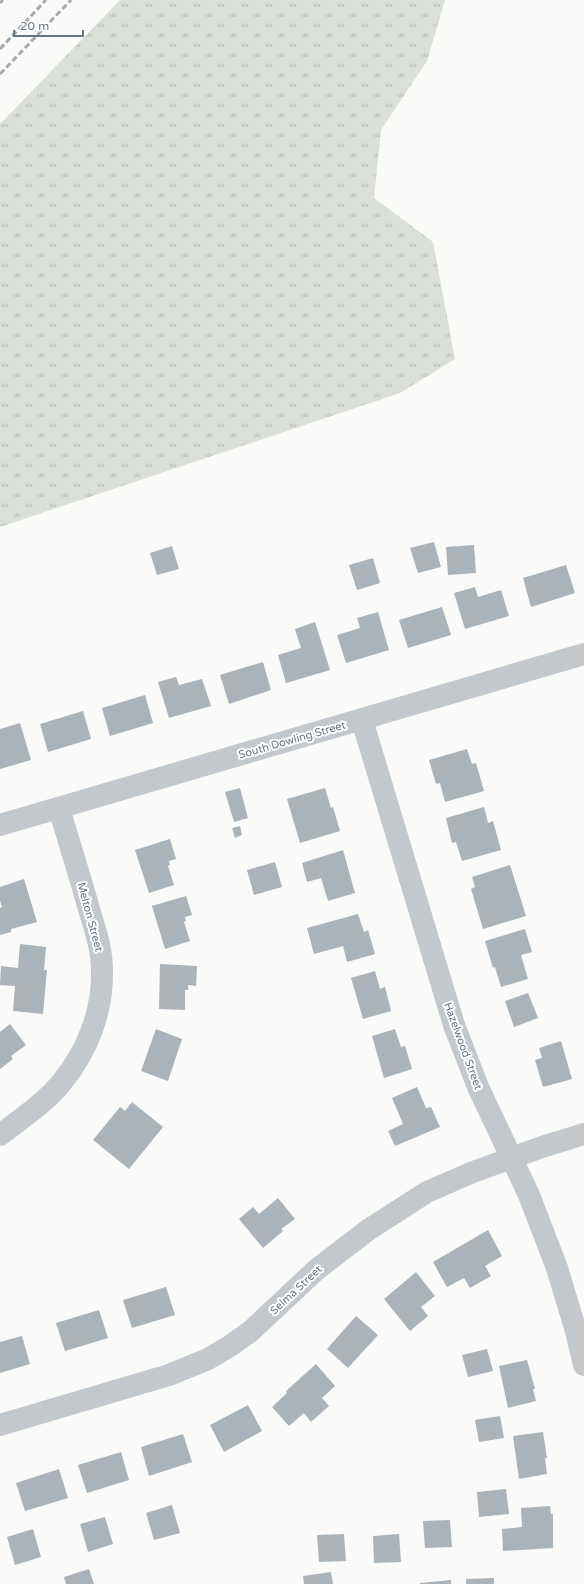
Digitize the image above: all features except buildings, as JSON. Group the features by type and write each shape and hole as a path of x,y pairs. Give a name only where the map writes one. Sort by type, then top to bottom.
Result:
{"street":[{"name":"South Dowling Street","path":"0,825 584,654"},
{"name":"Hazelwood Street","path":"362,720 454,1025 478,1087 529,1195 557,1268 576,1331 584,1365"},
{"name":"Melton Street","path":"0,1135 44,1101 76,1064 87,1044 99,1005 102,970 99,943 59,808"},
{"name":"Selma Street","path":"0,1425 169,1374 208,1359 251,1332 316,1270 368,1230 427,1192 512,1158 584,1134"}],"green space":[{"path":"120,0 445,0 427,61 381,130 374,198 433,242 455,359 400,393 0,527 0,124"}],"railway":[{"path":"0,3 3,0"},
{"path":"0,49 46,0"},
{"path":"0,74 71,0"}]}
